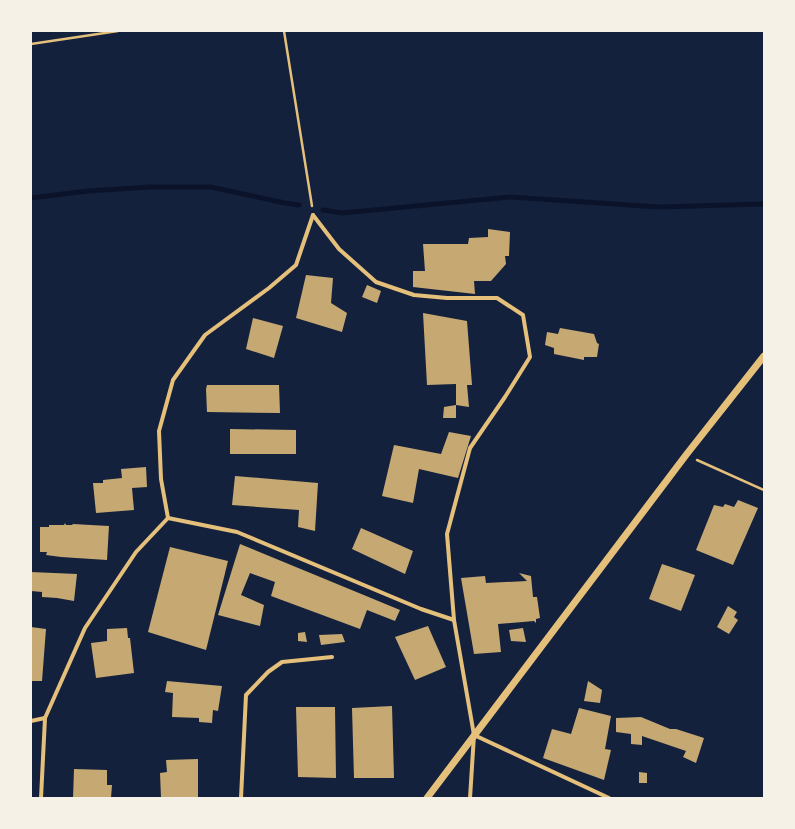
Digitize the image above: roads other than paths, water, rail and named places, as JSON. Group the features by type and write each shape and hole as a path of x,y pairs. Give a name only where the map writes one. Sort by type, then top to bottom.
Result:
{"street":[{"path":"168,518 161,479 159,431 173,380 205,335 269,288 296,265 313,215 339,249 376,282 414,295 447,298 496,298 523,315 530,357 470,448 447,534 454,620 474,735 470,798"},
{"path":"427,798 686,455 764,356"},
{"path":"168,518 237,532 421,609 454,620"},
{"path":"41,798 45,718 85,628 136,552 168,518"},
{"path":"241,798 246,695 268,672 282,662 332,657"},
{"path":"31,721 45,718"},
{"path":"474,735 609,798"}],"waterway":[{"path":"31,198 88,191 150,187 211,187 299,205"},
{"path":"323,210 342,213 511,197 659,207 764,204"}]}
